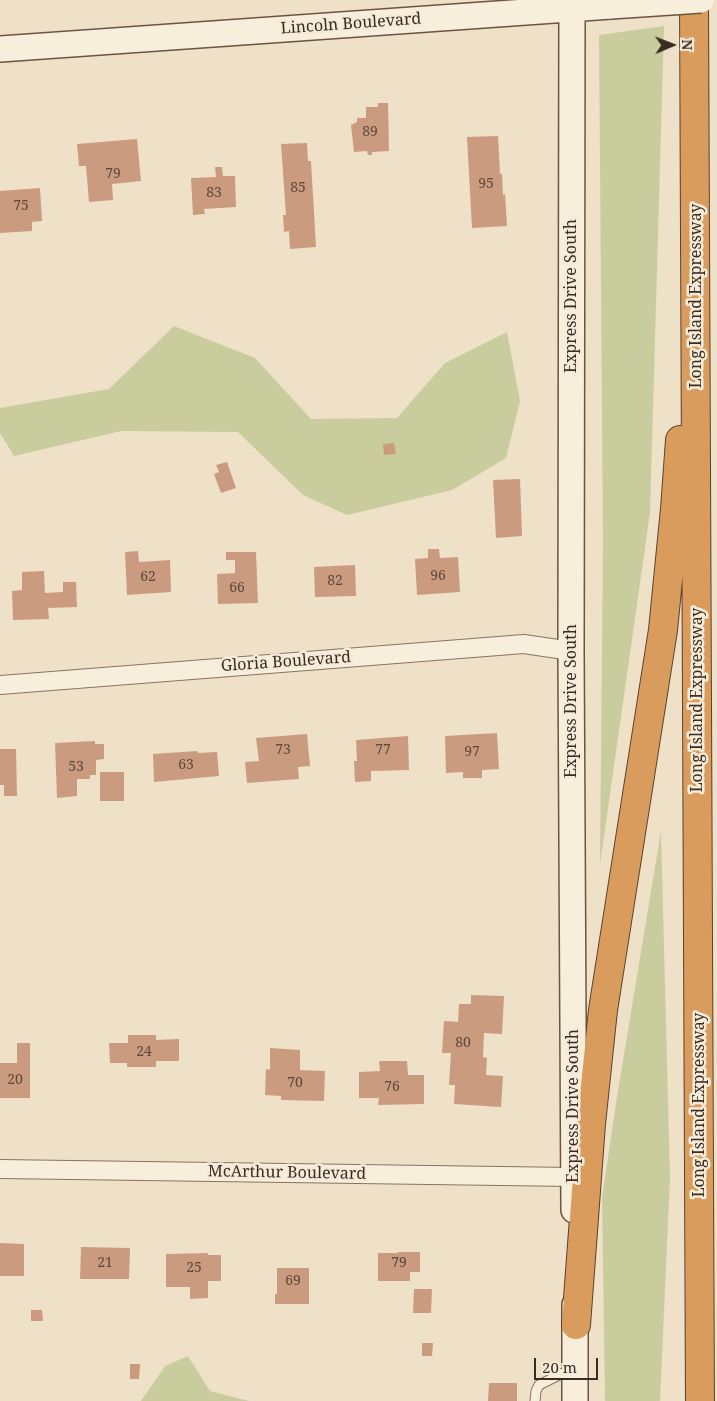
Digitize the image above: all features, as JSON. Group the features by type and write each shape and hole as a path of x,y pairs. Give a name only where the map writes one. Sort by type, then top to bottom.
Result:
{"highway":[{"name":"Long Island Expressway","path":"694,0 700,1401"},
{"path":"576,1325 591,1124 603,1010 663,630 675,509 696,199"}],"main road":[{"name":"Lincoln Boulevard","path":"0,49 572,5 611,6 701,0"},
{"name":"Express Drive South","path":"572,5 571,651 575,1401"}],"street":[{"name":"Gloria Boulevard","path":"0,685 524,644 571,651"},
{"name":"McArthur Boulevard","path":"0,1170 573,1177"}],"lane":[{"path":"535,1401 539,1385 575,1367"}],"green space":[{"path":"664,26 650,513 600,864 603,543 599,35"},
{"path":"174,326 255,358 311,419 397,418 445,363 507,332 520,401 506,458 452,490 347,515 303,495 238,432 121,431 14,456 0,433 0,408 109,389"},
{"path":"661,831 670,1178 660,1401 605,1401 602,1198"},
{"path":"188,1356 210,1391 249,1401 141,1401 165,1366"}],"building":[{"path":"378,103 388,103 389,151 372,152 372,155 368,155 367,151 354,152 351,125 357,122 357,118 366,118 366,107 378,107"},
{"path":"498,136 500,174 502,174 503,195 505,194 507,226 472,228 467,137"},
{"path":"137,139 141,181 112,184 113,200 89,202 86,166 79,166 77,144"},
{"path":"307,143 308,161 311,161 316,247 290,249 289,231 284,232 283,215 286,215 281,144"},
{"path":"215,167 222,167 223,176 235,176 236,207 204,209 205,214 193,215 191,178 216,177"},
{"path":"40,188 42,221 32,222 32,231 0,233 0,191"},
{"path":"394,443 396,454 384,455 383,444"},
{"path":"227,462 236,488 221,493 214,474 219,472 216,465"},
{"path":"520,479 522,536 496,538 493,480"},
{"path":"428,549 439,549 440,558 458,557 460,592 417,595 415,559 428,558"},
{"path":"138,551 139,562 170,560 171,592 127,595 125,552"},
{"path":"226,552 256,552 258,603 218,604 217,574 235,573 235,560 226,560"},
{"path":"355,565 356,596 315,597 314,567"},
{"path":"44,571 45,593 63,592 63,582 76,582 77,607 48,608 49,619 13,620 12,591 22,590 22,572"},
{"path":"497,733 499,769 482,770 482,778 463,778 463,772 446,773 445,736"},
{"path":"307,734 310,766 298,767 299,779 247,783 245,762 259,761 256,738"},
{"path":"408,736 409,770 371,771 371,781 355,782 356,740"},
{"path":"95,741 95,744 104,744 104,759 96,760 96,775 90,775 90,779 77,779 77,796 57,798 55,743"},
{"path":"0,749 16,749 17,796 4,796 4,785 0,785"},
{"path":"197,751 198,753 217,752 219,776 154,782 153,754"},
{"path":"100,772 124,772 124,801 100,801"},
{"path":"471,995 504,996 502,1034 484,1033 483,1057 487,1058 486,1075 503,1076 501,1107 454,1104 455,1085 449,1085 451,1053 442,1053 444,1021 458,1022 459,1004 471,1004"},
{"path":"128,1035 156,1035 156,1040 179,1039 179,1061 156,1061 156,1067 127,1067 127,1063 110,1063 109,1043 128,1043"},
{"path":"17,1043 30,1043 30,1098 0,1098 0,1063 17,1063"},
{"path":"270,1048 300,1050 300,1070 325,1071 324,1101 281,1100 281,1096 265,1095 266,1069 270,1070"},
{"path":"379,1061 407,1061 408,1075 424,1075 424,1104 378,1105 379,1098 359,1098 359,1072 380,1071"},
{"path":"0,1243 24,1244 24,1276 0,1276"},
{"path":"81,1247 130,1248 129,1279 80,1279"},
{"path":"420,1252 420,1272 410,1272 410,1281 378,1281 378,1253"},
{"path":"208,1253 208,1255 221,1255 221,1281 208,1281 208,1298 190,1299 190,1287 166,1287 166,1254"},
{"path":"277,1268 309,1268 309,1304 275,1304"},
{"path":"414,1289 432,1289 431,1313 413,1313"},
{"path":"31,1310 42,1310 43,1321 31,1321"},
{"path":"422,1343 433,1343 432,1356 422,1356"},
{"path":"130,1364 140,1364 139,1379 130,1379"},
{"path":"489,1383 517,1383 517,1401 488,1401"}]}
